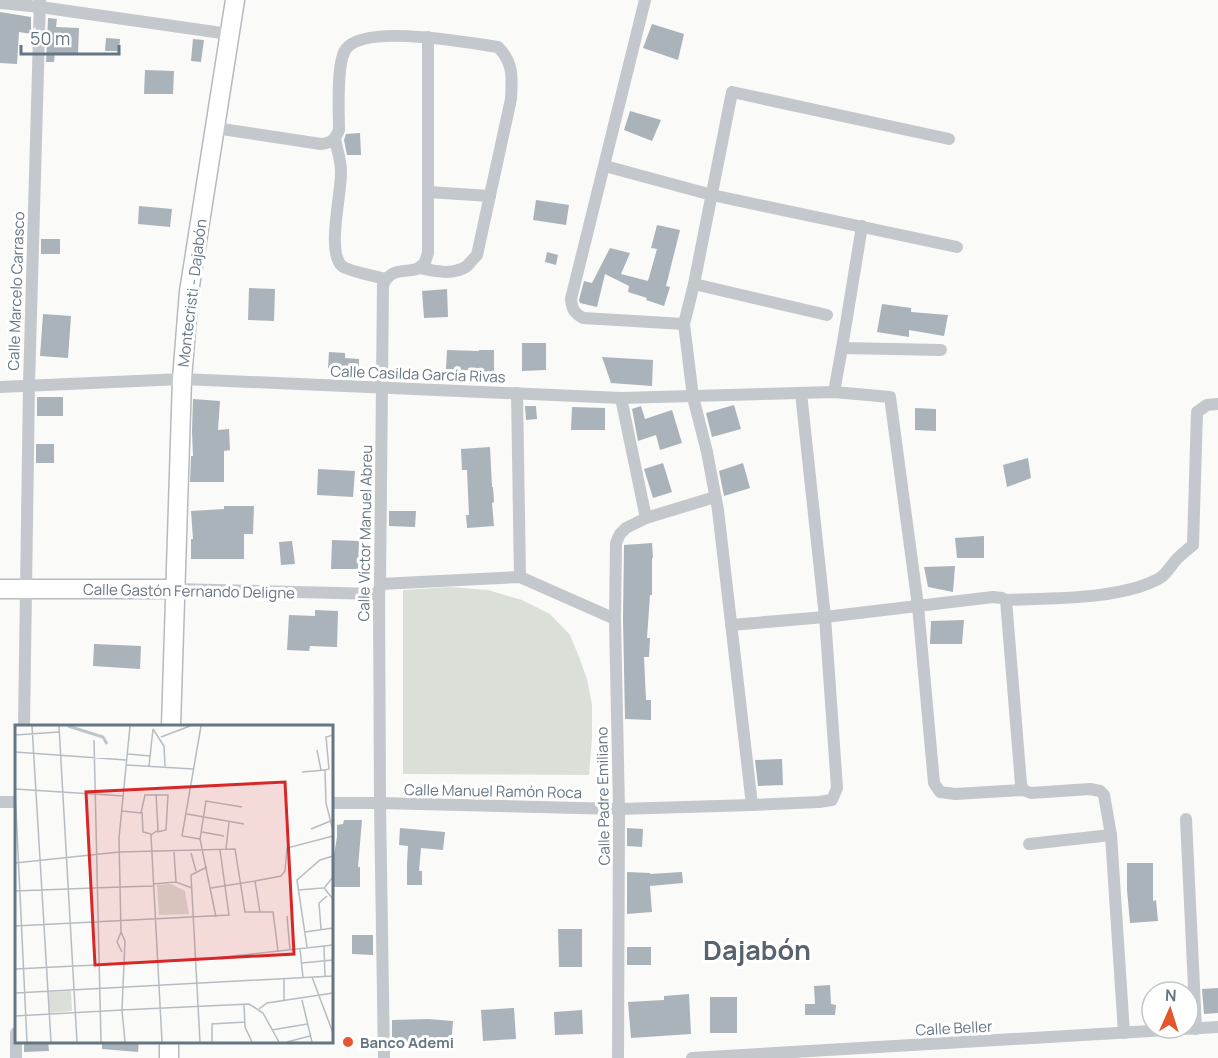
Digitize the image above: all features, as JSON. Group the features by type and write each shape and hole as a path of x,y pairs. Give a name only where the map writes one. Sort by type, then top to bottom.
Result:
{"main road":[{"name":"Montecristi - Dajabón","path":"171,725 182,379 189,292 235,0"},
{"name":"Calle Gastón Fernando Deligne","path":"0,589 176,589"}],"street":[{"path":"645,0 571,299 574,312 583,318 684,324"},
{"path":"0,3 40,3 229,34"},
{"name":"Calle Marcelo Carrasco","path":"24,725 29,385 40,3"},
{"path":"378,36 428,37 498,47 507,55 512,72 511,99 477,255 466,267 452,272 419,268 394,273 386,279 344,268 337,261 335,252 341,170 335,139 339,130 340,63 346,49 358,39 378,36"},
{"path":"419,268 428,253 428,37"},
{"path":"752,805 718,510 693,397 684,324 732,92 949,139"},
{"path":"215,128 321,144 335,139"},
{"path":"605,166 712,195 957,247"},
{"path":"428,192 489,196"},
{"path":"834,392 862,226"},
{"name":"Calle Víctor Manuel Abreu","path":"384,1058 380,803 380,589 383,285 386,279"},
{"path":"694,284 827,315"},
{"path":"842,348 941,350"},
{"name":"Calle Casilda García Rivas","path":"0,387 182,379 621,398 834,392 890,397 918,606"},
{"path":"517,393 520,577 615,619"},
{"path":"801,393 825,617"},
{"path":"621,398 646,518 715,496"},
{"path":"731,625 825,617 993,597 1006,600 1074,598 1140,586 1163,576 1193,545 1197,412 1207,405 1218,404"},
{"name":"Calle Padre Emiliano","path":"618,1058 619,808 615,619 616,543 626,528 646,518"},
{"name":"Calle Gastón Fernando Deligne","path":"176,589 380,589 520,577"},
{"path":"1006,600 1023,790"},
{"path":"918,606 934,783 940,792 955,794 1023,790 1031,793 1090,789 1100,791 1104,795 1111,835 1124,1033"},
{"name":"Calle Manuel Ramón Roca","path":"333,803 619,808 752,805 832,800 837,788 825,617"},
{"path":"1186,819 1194,980"},
{"path":"1029,844 1111,835"},
{"name":"Calle Beller","path":"1200,1029 1218,1027"},
{"name":"Calle Beller","path":"692,1058 1140,1032"}],"shaded area":[{"path":"450,587 488,590 522,600 550,614 570,635 587,679 592,705 589,775 403,774 403,590"}],"building":[{"path":"0,12 31,17 31,34 19,32 17,64 0,63"},
{"path":"48,18 57,19 56,27 79,28 78,54 55,53 54,62 46,62"},
{"path":"652,24 684,34 678,60 643,48"},
{"path":"106,38 120,39 119,51 105,51"},
{"path":"193,39 204,40 201,62 191,61"},
{"path":"145,70 174,71 173,94 144,94"},
{"path":"630,111 661,120 652,141 624,130"},
{"path":"360,133 361,155 347,155 344,140 346,134"},
{"path":"536,200 569,205 566,225 533,220"},
{"path":"139,206 172,209 170,227 138,224"},
{"path":"657,225 680,230 666,286 670,287 664,306 628,292 629,286 605,274 597,307 580,303 584,281 592,283 610,248 630,253 621,274 648,281 657,249 651,248"},
{"path":"41,239 60,239 60,254 41,254"},
{"path":"547,252 558,255 556,265 545,262"},
{"path":"249,288 275,289 274,321 248,320"},
{"path":"447,289 448,317 424,318 422,291"},
{"path":"882,304 911,308 911,312 948,315 944,336 909,330 909,337 877,332"},
{"path":"43,314 71,316 68,358 40,356"},
{"path":"522,343 546,343 546,370 522,371"},
{"path":"447,350 494,350 494,375 479,375 479,371 446,369"},
{"path":"329,352 345,353 345,358 359,359 359,370 328,368"},
{"path":"602,357 653,360 652,386 611,383"},
{"path":"37,397 63,397 63,416 37,416"},
{"path":"193,399 220,401 218,430 229,429 230,450 224,451 224,482 190,482 191,456 193,456"},
{"path":"734,405 741,429 712,437 706,413"},
{"path":"525,406 536,406 537,419 526,420"},
{"path":"641,406 645,419 672,410 682,443 660,450 656,435 638,441 632,409"},
{"path":"572,407 605,408 605,430 571,430"},
{"path":"915,408 936,409 936,431 915,430"},
{"path":"36,444 54,444 54,463 36,463"},
{"path":"490,447 494,526 467,528 466,515 469,515 467,470 462,470 461,449"},
{"path":"1028,458 1031,478 1007,487 1003,465"},
{"path":"663,463 672,492 653,498 644,469"},
{"path":"743,463 750,488 724,496 719,471"},
{"path":"318,469 355,471 353,497 317,495"},
{"path":"224,506 254,506 253,534 244,534 244,559 191,559 191,539 193,539 191,511 224,509"},
{"path":"389,511 416,511 415,527 389,526"},
{"path":"984,536 984,558 957,558 955,538"},
{"path":"332,540 359,541 358,569 331,569"},
{"path":"292,541 295,564 281,565 279,542"},
{"path":"652,543 652,595 650,595 647,638 650,638 649,657 644,657 646,700 651,700 651,720 625,719 624,545"},
{"path":"955,566 953,592 928,587 924,567"},
{"path":"315,610 338,611 337,647 310,646 309,651 287,650 289,615 315,616"},
{"path":"964,620 962,644 930,644 931,621"},
{"path":"94,644 141,646 140,669 93,666"},
{"path":"782,759 783,785 758,786 755,760"},
{"path":"344,820 362,820 358,867 360,867 360,887 333,887 337,825 343,824"},
{"path":"400,828 445,832 443,850 421,848 419,871 422,871 422,885 407,885 408,846 399,845"},
{"path":"627,828 643,829 642,847 627,846"},
{"path":"1127,863 1153,863 1153,901 1156,900 1158,921 1130,923"},
{"path":"627,872 650,874 682,872 683,883 650,886 652,912 627,914"},
{"path":"558,929 582,929 582,967 559,967"},
{"path":"352,935 373,935 373,955 352,954"},
{"path":"627,947 651,947 651,965 627,965"},
{"path":"830,985 831,1004 836,1005 835,1015 805,1015 805,1004 815,1004 814,986"},
{"path":"1218,988 1218,1013 1204,1014 1202,989"},
{"path":"689,994 691,1034 631,1038 628,1002 664,1000 664,996"},
{"path":"710,997 737,997 737,1033 710,1033"},
{"path":"514,1008 516,1039 483,1041 481,1010"},
{"path":"582,1010 583,1034 555,1035 554,1012"},
{"path":"392,1020 453,1021 451,1048 392,1048"},
{"path":"24,1043 48,1043 49,1051 24,1052"},
{"path":"102,1043 139,1043 138,1052 102,1049"}],"place":[{"name":"Banco Ademi","path":"348,1042"}],"district":[{"name":"Dajabón","path":"757,949"}]}
